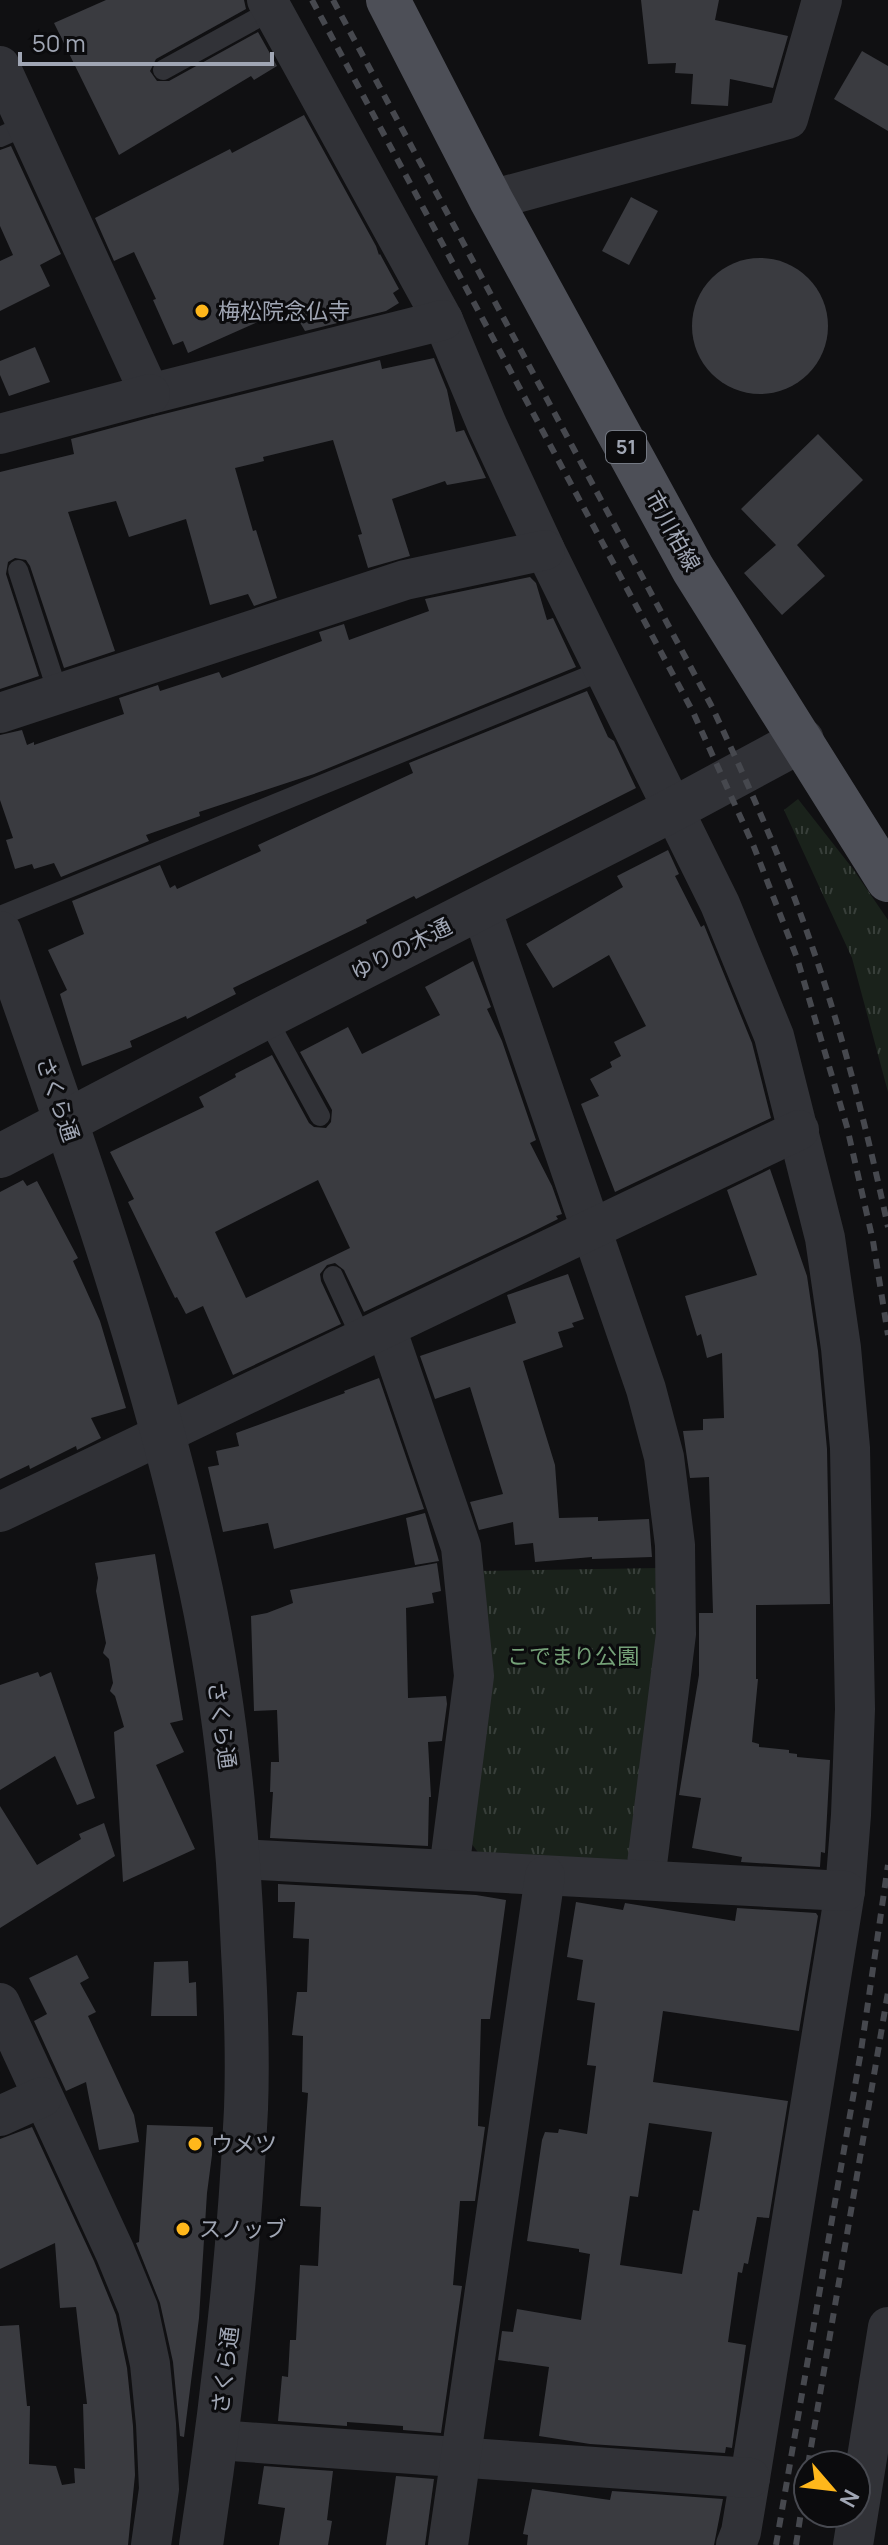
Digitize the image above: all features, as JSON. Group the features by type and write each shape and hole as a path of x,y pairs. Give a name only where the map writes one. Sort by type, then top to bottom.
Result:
{"main road":[{"name":"市川柏線","path":"388,0 491,200 693,569 888,880"}],"street":[{"path":"491,200 788,119 822,0"},
{"path":"269,5 443,320 545,550 720,904 774,1036 825,1238 841,1348 850,1448 855,1709 851,1815 845,1891 750,2478 736,2545"},
{"path":"0,66 13,131 150,394"},
{"path":"0,434 443,320"},
{"path":"0,713 405,580 545,550"},
{"name":"ゆりの木通","path":"0,1156 802,740"},
{"path":"481,908 592,1229 650,1403 664,1457 675,1545 676,1634 645,1880"},
{"name":"さくら通","path":"0,933 67,1122 165,1434 204,1608 224,1726 239,1859 246,2104 235,2282 217,2440 201,2545"},
{"path":"0,1512 799,1130"},
{"path":"374,1334 461,1547 474,1676 449,1870"},
{"path":"239,1859 845,1891"},
{"path":"448,2545 545,1876"},
{"path":"0,2003 138,2308 150,2364 156,2424 159,2489 151,2545"},
{"path":"0,2116 42,2097"},
{"path":"853,2545 874,2503 888,2327"},
{"path":"217,2440 750,2478"}],"lane":[{"path":"163,70 269,5"},
{"path":"18,570 58,693"},
{"path":"0,916 606,669"},
{"path":"266,1017 320,1116"},
{"path":"333,1276 374,1334"}],"green space":[{"path":"798,799 888,920 888,1092 852,958 784,810"},
{"name":"こでまり公園","path":"659,1568 661,1613 634,1852 624,1863 480,1855 468,1839 477,1571"}],"building":[{"path":"106,0 244,0 246,9 156,59 150,71 157,81 169,81 258,32 277,66 254,80 251,76 119,155 54,23"},
{"path":"641,0 719,0 715,20 788,36 773,88 730,79 728,106 691,104 693,74 675,73 676,63 648,64"},
{"path":"862,51 888,66 888,131 834,99"},
{"path":"304,115 399,289 393,293 399,303 386,311 305,331 291,307 188,353 183,341 173,345 134,252 114,261 95,218"},
{"path":"11,146 61,254 40,265 50,286 0,311 0,261 13,255 0,226 0,150"},
{"path":"631,197 658,211 629,265 602,251"},
{"path":"760,258 786,263 808,278 823,300 828,326 823,352 808,374 786,389 760,394 734,389 712,374 697,352 692,326 697,300 712,278 734,263"},
{"path":"35,347 50,382 9,396 0,375 0,361"},
{"path":"434,358 447,390 456,432 464,430 486,478 447,485 445,481 392,499 410,556 368,568 358,535 362,534 333,440 263,457 264,461 235,468 277,598 254,606 248,594 210,605 186,519 129,537 116,501 68,512 115,651 64,668 30,566 26,560 15,558 8,562 6,574 39,676 0,689 0,472 74,454 71,439 156,416 380,360 382,369"},
{"path":"818,434 863,480 797,545 825,576 782,615 744,573 776,545 741,509"},
{"path":"530,577 536,583 547,620 553,618 576,667 314,774 199,812 200,816 146,835 149,841 61,877 54,863 34,869 32,864 15,869 6,840 13,838 0,800 0,735 22,730 27,745 34,742 34,745 124,714 119,698 158,685 160,691 219,672 222,678 322,641 319,632 344,624 349,640 429,611 425,599"},
{"path":"587,691 636,788 233,988 236,994 187,1019 186,1016 130,1041 132,1047 82,1066 60,994 67,990 48,950 84,934 72,901 160,865 170,888 175,885 177,889 261,851 258,845 413,773 409,763"},
{"path":"668,850 679,874 675,876 701,927 704,925 752,1043 771,1118 615,1192 581,1104 599,1096 590,1079 612,1067 610,1062 621,1056 614,1042 646,1026 609,955 553,988 526,944 623,887 617,876"},
{"path":"473,961 491,1007 487,1009 502,1041 536,1140 530,1143 562,1214 526,1235 364,1312 344,1270 335,1263 327,1265 320,1274 321,1281 341,1324 233,1375 203,1306 186,1314 175,1298 128,1202 134,1199 110,1152 204,1107 199,1097 272,1055 309,1123 314,1127 326,1128 331,1122 332,1110 300,1052 348,1027 362,1054 440,1015 425,987","holes":["318,1180 350,1248 246,1298 215,1232"]},
{"path":"770,1169 807,1276 818,1351 827,1449 830,1604 756,1605 758,1679 752,1742 759,1744 759,1747 789,1750 797,1757 830,1760 825,1853 821,1852 820,1867 741,1862 742,1857 692,1848 701,1798 679,1795 699,1675 699,1613 713,1613 709,1477 690,1478 683,1431 703,1430 703,1419 724,1418 722,1353 707,1358 685,1296 757,1275 727,1190"},
{"path":"23,1180 27,1186 37,1181 78,1258 73,1261 100,1321 126,1408 91,1418 101,1438 0,1479 0,1192"},
{"path":"568,1274 584,1319 572,1323 574,1327 558,1332 563,1347 523,1361 555,1465 559,1518 598,1517 598,1521 649,1519 652,1557 592,1557 535,1562 533,1543 515,1545 513,1522 479,1530 470,1502 503,1494 470,1387 435,1399 420,1356 516,1323 507,1295"},
{"path":"379,1378 424,1509 274,1549 268,1523 223,1532 208,1467 219,1465 216,1451 239,1446 236,1433"},
{"path":"425,1513 439,1561 415,1565 406,1518"},
{"path":"155,1554 183,1720 170,1723 184,1752 156,1765 195,1849 123,1882 114,1732 124,1727 115,1696 110,1691 113,1683 109,1659 103,1653 106,1643 96,1591 98,1578 95,1563"},
{"path":"437,1563 441,1591 432,1593 434,1603 406,1608 408,1698 446,1696 447,1704 442,1741 428,1742 431,1797 428,1846 270,1838 271,1762 279,1762 277,1710 254,1711 251,1616 293,1603 290,1590"},
{"path":"38,1672 40,1677 51,1672 95,1798 77,1805 55,1756 0,1790 0,1685"},
{"path":"0,1806 37,1865 81,1839 79,1834 104,1823 115,1856 0,1928"},
{"path":"278,1884 476,1895 506,1900 490,2019 481,2019 478,2126 485,2127 475,2201 460,2201 453,2285 462,2286 441,2433 403,2430 403,2426 278,2421 282,2376 288,2377 290,2340 296,2340 300,2265 318,2266 321,2207 300,2206 308,2093 302,2092 303,2036 292,2035 297,1992 307,1992 309,1939 293,1938 295,1902 278,1902"},
{"path":"576,1902 623,1910 625,1903 735,1921 737,1908 816,1913 818,1916 799,2031 663,2011 653,2082 788,2101 769,2218 757,2217 748,2264 744,2263 742,2273 738,2272 728,2342 746,2345 732,2448 726,2447 725,2453 590,2444 539,2436 549,2367 498,2360 502,2331 513,2332 517,2309 581,2320 590,2254 579,2252 579,2249 527,2241 545,2132 558,2133 559,2129 587,2134 596,2066 587,2065 595,2003 577,2000 583,1960 567,1957","holes":["649,2123 712,2132 699,2211 693,2210 682,2274 620,2265 630,2196 638,2197"]},
{"path":"77,1955 89,1978 80,1983 96,2012 88,2016 134,2115 139,2142 99,2150 86,2082 66,2091 34,2021 47,2014 29,1978"},
{"path":"188,1961 189,1983 196,1982 197,2016 151,2016 154,1962"},
{"path":"147,2125 213,2127 199,2318 184,2437 180,2436 173,2362 160,2303 136,2243 139,2242"},
{"path":"32,2127 116,2315 127,2368 133,2426 135,2475 128,2545 0,2545 0,2326 19,2325 27,2406 30,2406 29,2464 56,2466 62,2485 75,2483 74,2468 85,2469 83,2404 87,2404 76,2307 60,2308 55,2243 0,2269 0,2139"},
{"path":"264,2466 333,2471 327,2520 332,2521 328,2545 279,2545 285,2508 258,2504"},
{"path":"396,2476 434,2479 425,2545 386,2545"},
{"path":"532,2489 610,2500 612,2491 723,2499 714,2545 527,2545 528,2535 523,2534"}],"railway":[{"path":"312,0 693,712 754,847 797,958 847,1127 873,1241 888,1335"},
{"path":"333,0 711,705 739,765 803,920 836,1020 888,1227"},
{"path":"776,2545 861,2051 888,1865"},
{"path":"811,2449 888,1992"},
{"path":"796,2545 798,2529"}],"place":[{"name":"梅松院念仏寺","path":"202,311"},
{"name":"ウメツ","path":"195,2144"},
{"name":"スノッブ","path":"183,2229"}]}
